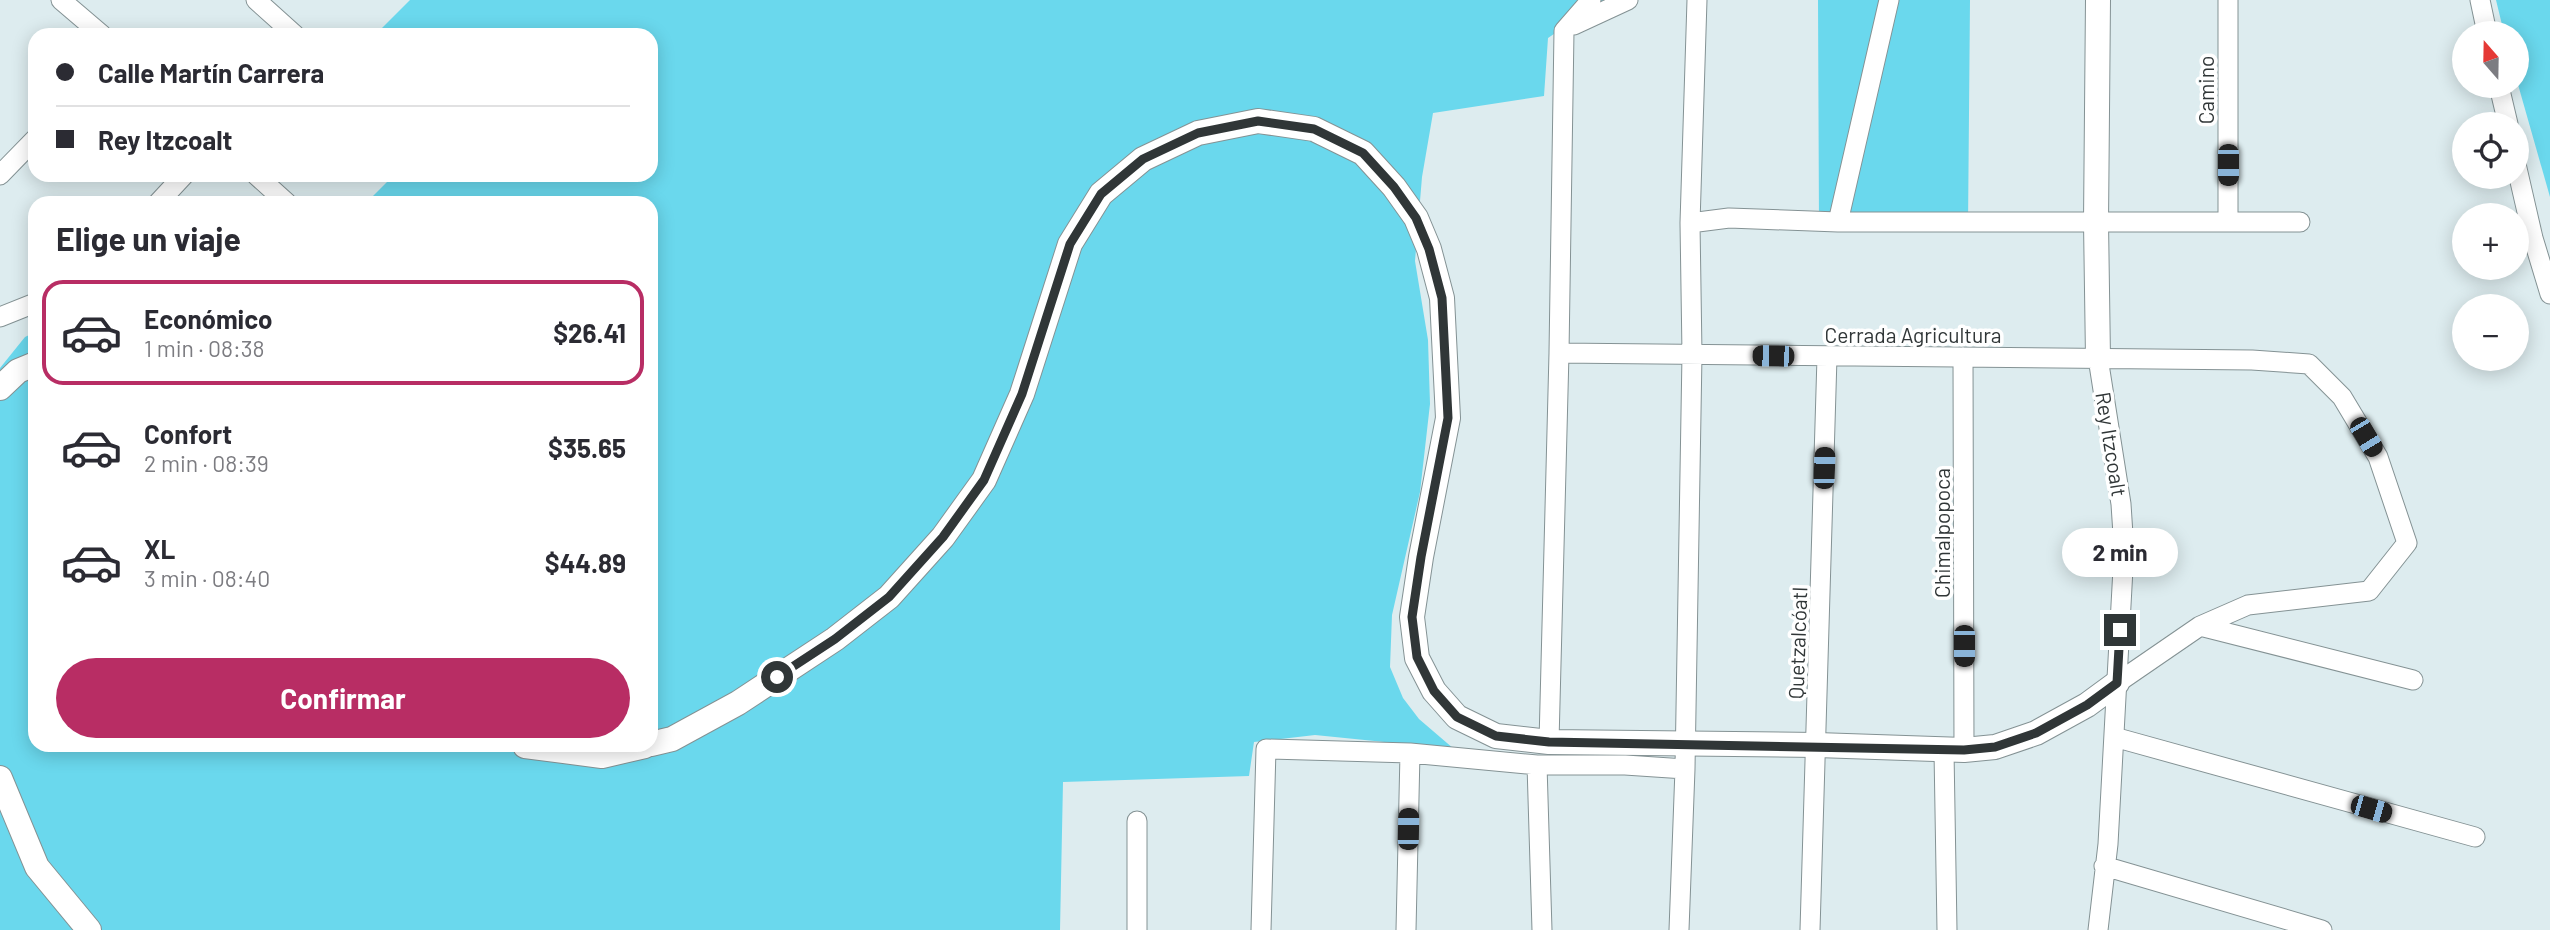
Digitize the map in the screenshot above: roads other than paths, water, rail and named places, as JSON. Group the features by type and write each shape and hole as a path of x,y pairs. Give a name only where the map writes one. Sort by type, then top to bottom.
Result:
{"street":[{"path":"61,0 94,28"},
{"path":"257,0 287,28"},
{"path":"1549,742 1564,31 1591,0"},
{"path":"1564,31 1628,0"},
{"path":"1679,930 1692,354 1690,223 1697,0"},
{"path":"1838,222 1889,0"},
{"name":"Rey Itzcoalt","path":"2098,0 2098,358 2121,504 2124,550 2114,737 2098,930"},
{"name":"Camino","path":"2228,0 2228,221"},
{"path":"2480,0 2484,21"},
{"path":"658,742 672,739 738,703 835,639 889,597 943,537 984,480 1022,394 1070,244 1101,194 1143,159 1198,133 1258,121 1314,129 1363,153 1394,187 1416,218 1429,249 1442,298 1448,418 1412,617 1417,657 1434,691 1457,717 1496,736 1685,756"},
{"path":"0,176 28,146"},
{"path":"164,196 178,182"},
{"path":"264,182 278,196"},
{"path":"2522,189 2550,294"},
{"path":"1690,223 1729,218 1838,222 2300,222"},
{"path":"0,317 28,306"},
{"name":"Cerrada Agricultura","path":"1559,353 2252,360 2309,364 2342,397 2378,457 2407,543 2369,591 2248,605 2200,626"},
{"name":"Quetzalcóatl","path":"1810,930 1827,356"},
{"name":"Chimalpopoca","path":"1947,930 1963,357"},
{"path":"0,388 18,371 28,366"},
{"path":"1261,930 1266,749 1410,753 1537,765 1625,765 1685,756 1816,746 1954,751 1995,747 2036,733 2087,705 2200,626 2413,680"},
{"path":"2114,737 2474,837"},
{"path":"571,752 602,756 619,752"},
{"path":"1406,930 1410,753"},
{"path":"1537,765 1542,930"},
{"path":"0,778 37,866 89,930"},
{"path":"1137,821 1137,930"},
{"path":"2104,866 2322,930"}]}
